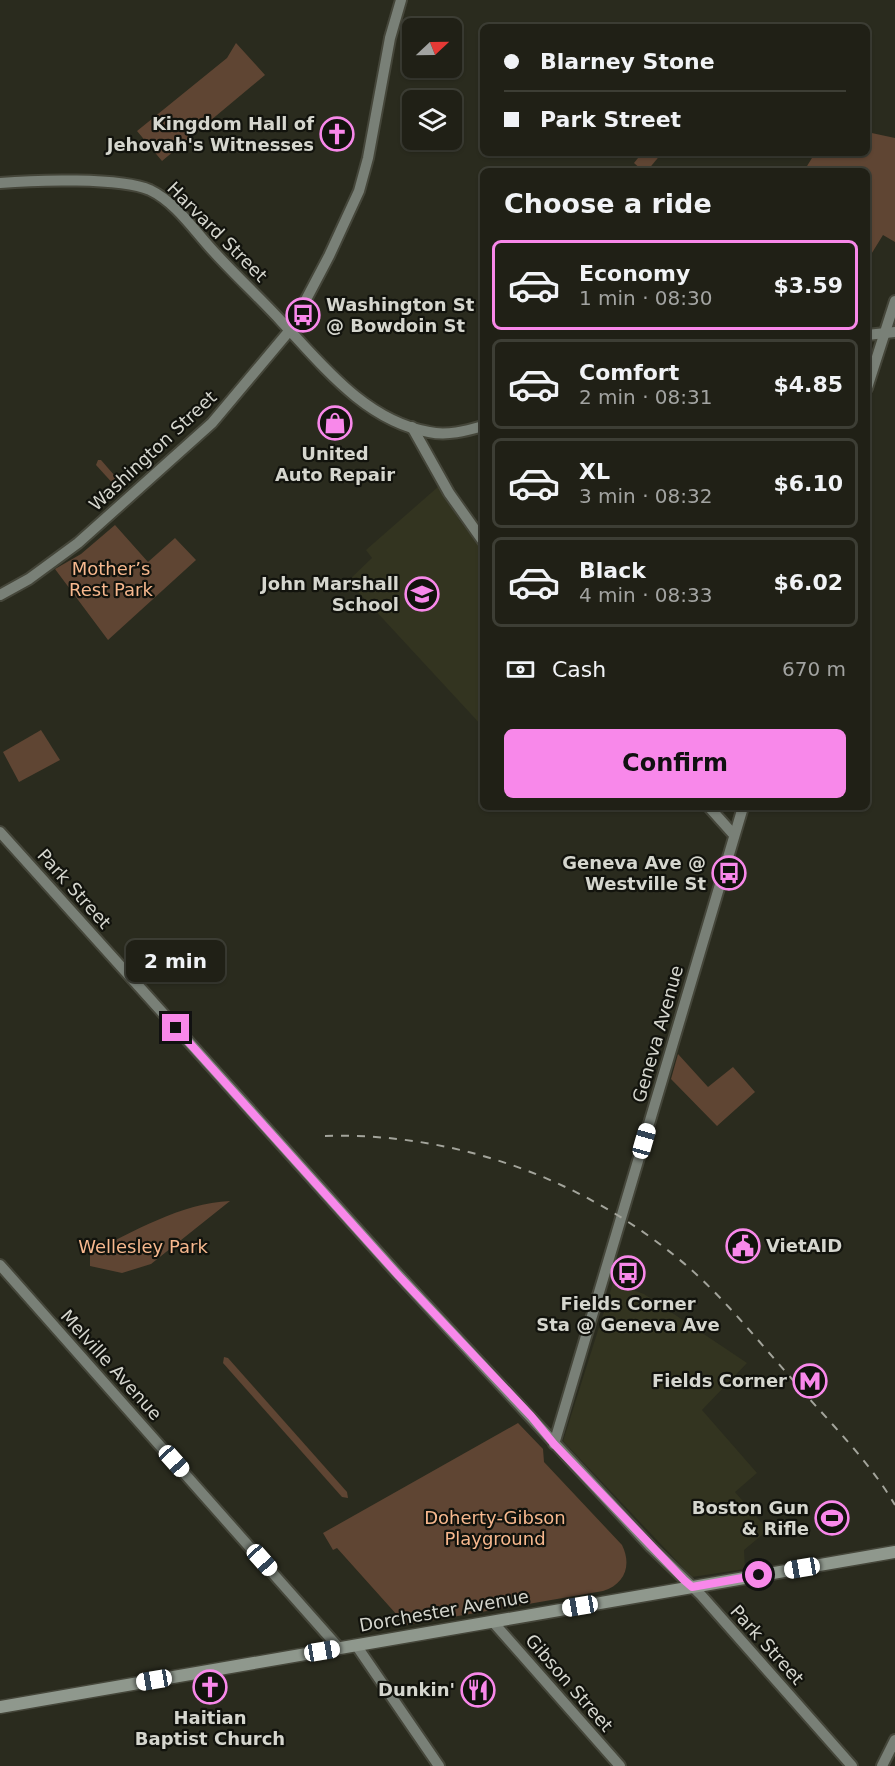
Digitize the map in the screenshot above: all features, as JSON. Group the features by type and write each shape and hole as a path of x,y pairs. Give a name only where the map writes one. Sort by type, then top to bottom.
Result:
{"main road":[{"name":"Washington Street","path":"0,595 29,579 71,548 212,423 290,330 350,214 359,191 368,158 390,38 401,0"},
{"name":"Harvard Street","path":"0,183 126,184 151,191 167,202 187,222 342,385 373,409 393,420 429,432 463,432 480,427"},
{"path":"870,380 889,332 895,301"},
{"path":"870,335 889,332"},
{"path":"412,427 449,492 480,537"},
{"path":"712,810 734,835"},
{"name":"Geneva Avenue","path":"554,1444 742,810"},
{"name":"Park Street","path":"0,832 399,1276 531,1416 554,1444 692,1587 852,1766"},
{"name":"Melville Avenue","path":"0,1265 339,1648"},
{"name":"Dorchester Avenue","path":"0,1707 895,1552"},
{"name":"Gibson Street","path":"493,1622 620,1766"},
{"path":"356,1645 439,1766"},
{"path":"882,1766 895,1740"}],"shaded area":[{"name":"John Marshall School","path":"439,486 460,521 480,547 480,724 348,581 372,558 366,550"},
{"path":"613,1283 644,1294 747,1363 702,1410 757,1473 735,1492 768,1530 744,1550 745,1569 692,1577 563,1441"}],"green space":[{"path":"236,43 265,75 162,161 137,131 227,58"},
{"path":"870,133 895,138 895,242 883,235 870,256 870,168 806,168 813,156 870,156"},
{"path":"640,156 660,156 650,168 640,168 634,163"},
{"path":"98,460 101,460 121,483 116,487 96,465"},
{"name":"Mother’s Rest Park","path":"115,525 148,562 175,538 196,560 108,640 55,569 81,554"},
{"path":"41,730 60,760 19,782 3,752"},
{"path":"678,1054 708,1087 733,1067 755,1092 717,1126 671,1079"},
{"name":"Wellesley Park","path":"230,1201 151,1264 122,1273 90,1266 90,1253 140,1228 194,1207"},
{"path":"224,1357 228,1358 347,1492 348,1498 342,1497 223,1363"},
{"name":"Doherty-Gibson Playground","path":"518,1423 543,1449 544,1462 622,1545 626,1566 621,1579 611,1588 603,1591 406,1625 337,1548 333,1550 323,1533"}],"railway":[{"path":"325,1136 374,1137 423,1143 471,1153 518,1167 563,1186 607,1209 648,1236 701,1279 860,1456 895,1505"}],"place":[{"name":"Kingdom Hall of Jehovah's Witnesses","path":"337,134"},
{"name":"Washington St @ Bowdoin St","path":"303,315"},
{"name":"United Auto Repair","path":"335,423"},
{"name":"John Marshall School","path":"422,594"},
{"name":"Geneva Ave @ Westville St","path":"729,873"},
{"name":"VietAID","path":"743,1246"},
{"name":"Fields Corner Sta @ Geneva Ave","path":"628,1273"},
{"name":"Fields Corner","path":"810,1381"},
{"name":"Boston Gun & Rifle","path":"832,1518"},
{"name":"Haitian Baptist Church","path":"210,1687"},
{"name":"Dunkin'","path":"478,1690"}],"route":[{"path":"176,1028 399,1276 531,1416 554,1444 684,1580 692,1587 759,1575"}]}
